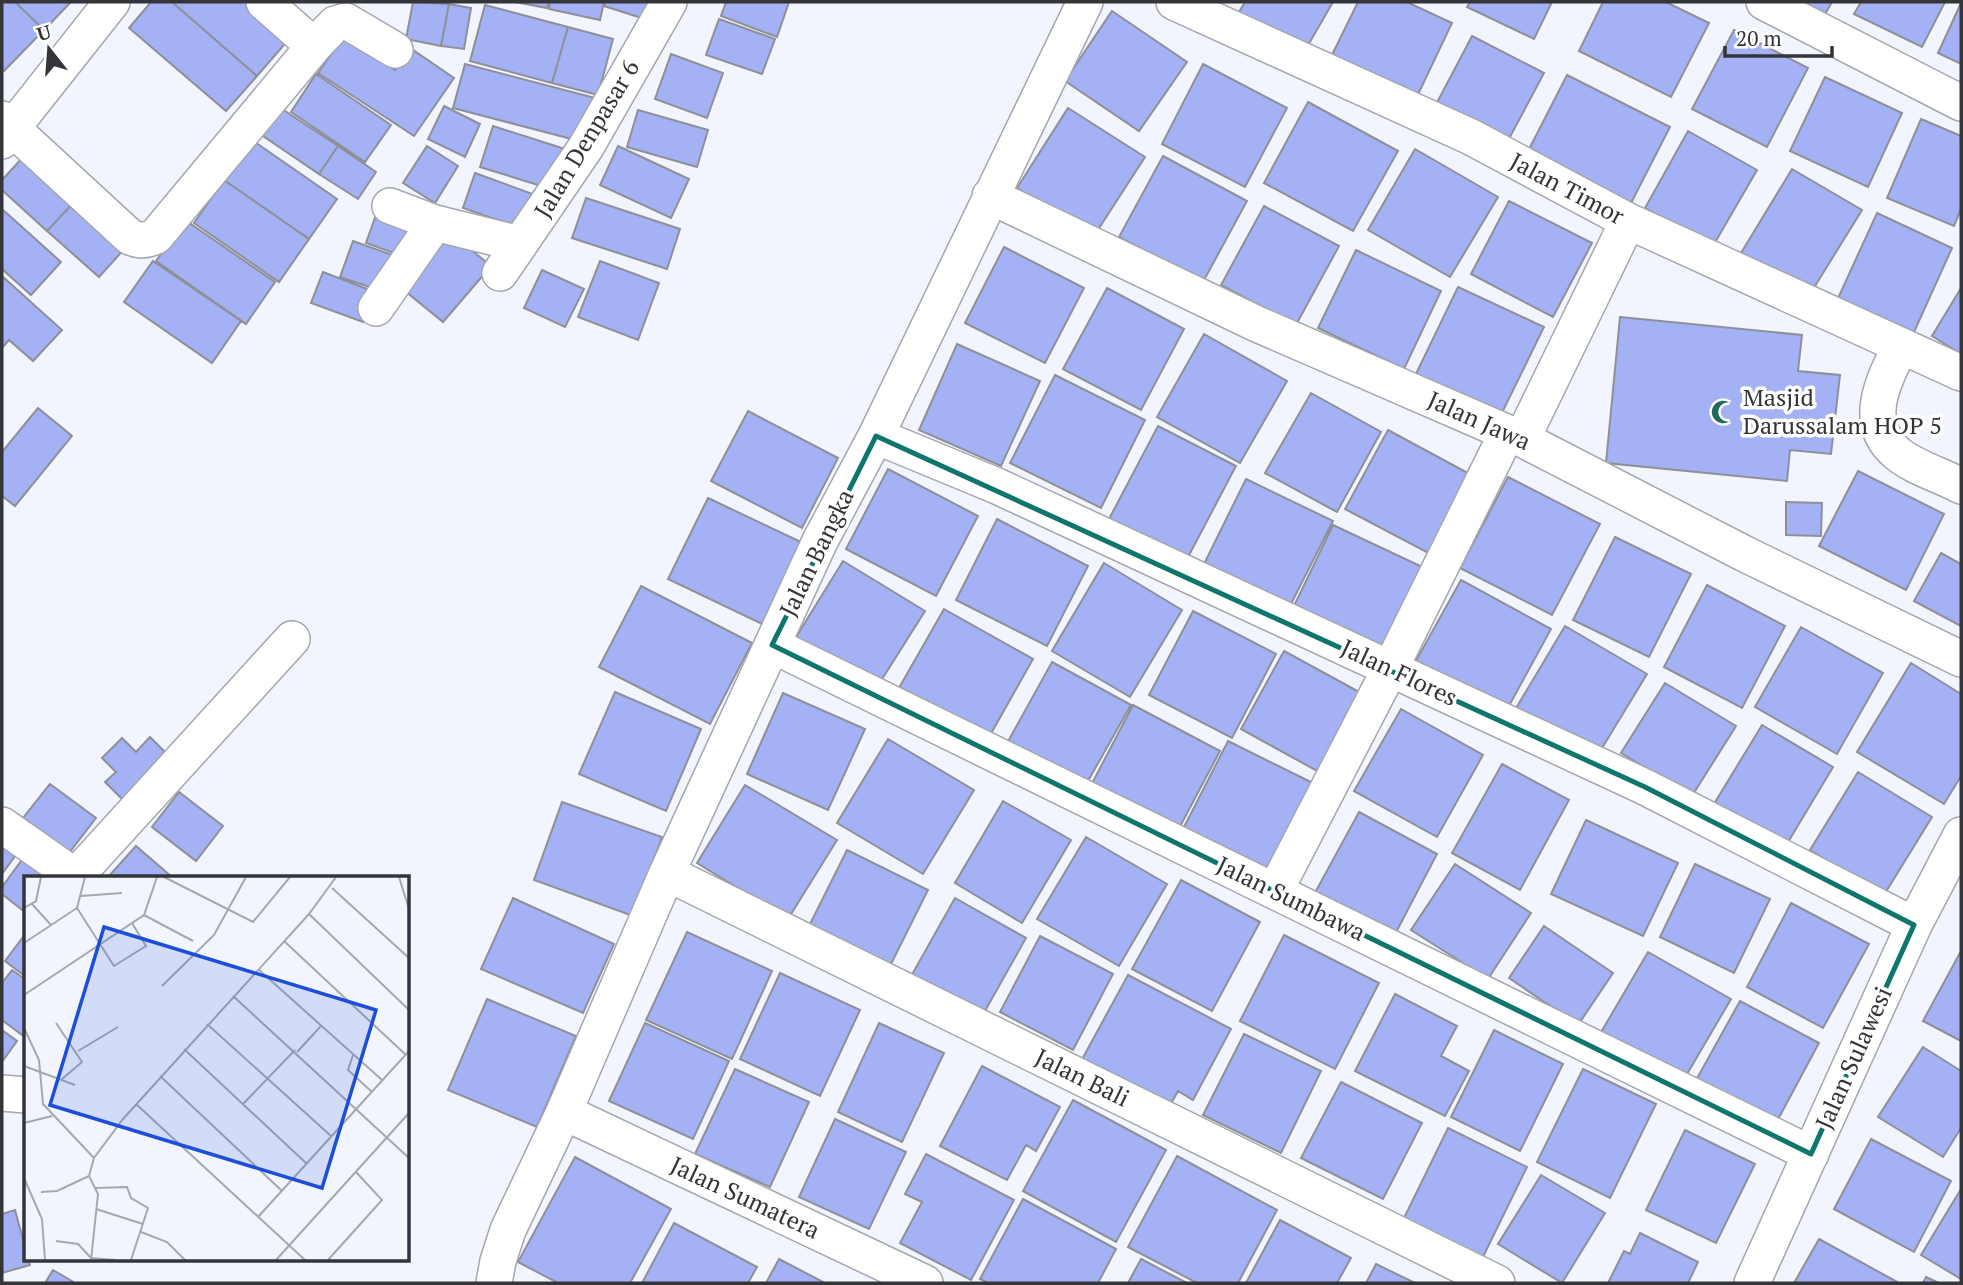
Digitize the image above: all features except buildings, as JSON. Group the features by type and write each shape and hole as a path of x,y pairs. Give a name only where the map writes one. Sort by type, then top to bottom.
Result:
{"street":[{"path":"112,2 5,130 130,237 139,241 156,236 335,24 346,21 395,50"},
{"path":"264,2 314,46"},
{"name":"Jalan Denpasar 6","path":"500,273 586,147 669,2"},
{"name":"Jalan Bangka","path":"494,1283 508,1230 564,1112 667,873 772,645 820,541 876,436 1085,2"},
{"name":"Jalan Timor","path":"1174,2 1471,137 1628,221 1961,373"},
{"path":"1764,2 1961,103"},
{"name":"Jalan Jawa","path":"990,196 1257,324 1515,436 1745,554 1961,659"},
{"path":"390,206 435,223 520,244"},
{"path":"1275,891 1628,221"},
{"path":"376,308 435,223"},
{"path":"1901,346 1882,381 1878,410 1881,436 1899,455 1961,485"},
{"name":"Jalan Flores","path":"876,436 997,486 1645,788 1914,925"},
{"path":"76,876 292,639"},
{"name":"Jalan Sumbawa","path":"772,645 1811,1154"},
{"path":"2,825 74,876"},
{"name":"Jalan Sulawesi","path":"1752,1283 1914,925 1961,835"},
{"name":"Jalan Bali","path":"667,873 1496,1283"},
{"name":"Jalan Sumatera","path":"564,1112 925,1283"}],"highlighted area":[{"path":"876,436 1645,787 1914,925 1811,1154 772,645"}],"place":[{"name":"Masjid Darussalam HOP 5","path":"1723,412"}]}
